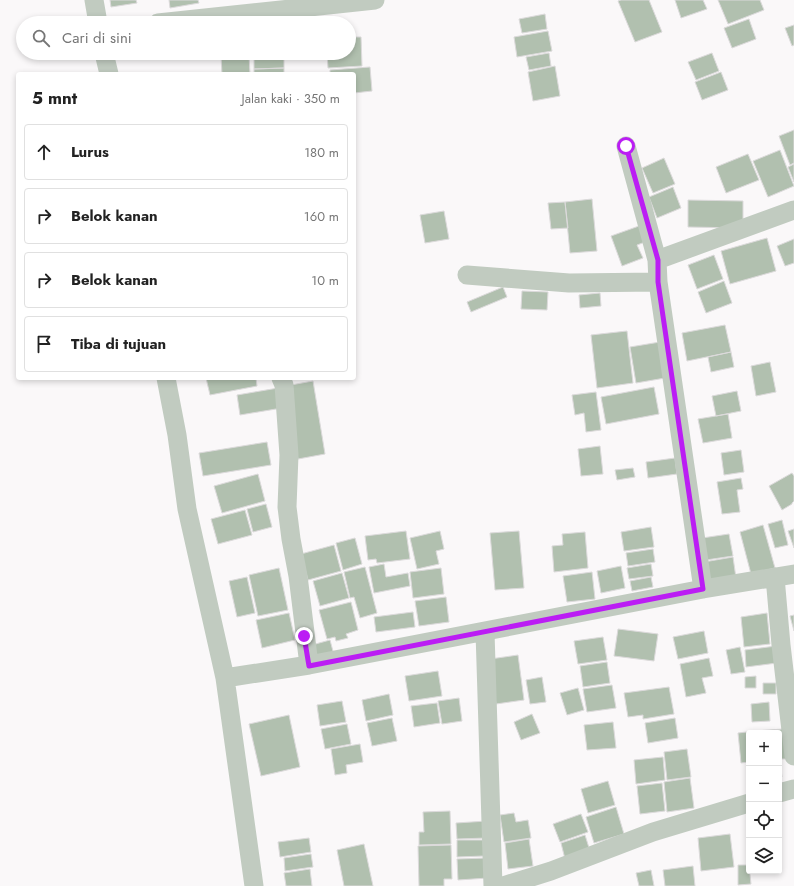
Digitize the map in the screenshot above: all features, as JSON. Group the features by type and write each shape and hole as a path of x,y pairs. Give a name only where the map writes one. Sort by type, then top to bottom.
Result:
{"street":[{"path":"94,0 97,16"},
{"path":"224,16 375,0"},
{"path":"106,60 109,72"},
{"path":"626,146 658,260 658,282 703,589"},
{"path":"658,260 794,210"},
{"path":"467,275 569,283 658,282"},
{"path":"166,380 177,435 187,509 225,678 254,886"},
{"path":"282,380 284,385 289,455 287,507 298,576 309,666"},
{"path":"225,678 309,666 703,589 794,574"},
{"path":"775,577 781,645 794,756"},
{"path":"485,632 493,886"},
{"path":"782,793 794,789"},
{"path":"503,886 551,871 653,832 746,803"}],"building":[{"path":"110,0 136,0 137,3 111,7"},
{"path":"169,0 198,0 199,3 170,8"},
{"path":"649,0 662,32 635,42 618,1"},
{"path":"675,0 703,0 707,9 681,18"},
{"path":"718,0 760,0 764,10 728,24"},
{"path":"545,14 547,29 522,33 519,19"},
{"path":"749,19 756,39 732,48 724,28"},
{"path":"794,25 794,45 792,46 785,28"},
{"path":"548,31 552,51 517,57 514,37"},
{"path":"356,37 361,37 362,66 328,68 327,60 356,60"},
{"path":"549,53 551,66 529,70 526,57"},
{"path":"712,53 719,71 696,80 688,62"},
{"path":"221,60 249,60 250,72 222,72"},
{"path":"254,60 284,60 284,68 254,69"},
{"path":"555,66 560,96 533,101 528,72"},
{"path":"370,67 372,91 356,93 356,72 330,72 330,70"},
{"path":"284,68 284,72 254,72 254,69"},
{"path":"721,72 728,90 702,100 695,82"},
{"path":"794,130 794,163 790,165 779,136"},
{"path":"780,150 794,186 768,197 753,161"},
{"path":"748,154 759,180 726,193 716,167"},
{"path":"664,158 675,184 653,193 642,168"},
{"path":"794,164 794,182 788,167"},
{"path":"673,187 681,208 657,218 649,197"},
{"path":"592,199 597,251 570,253 565,202"},
{"path":"688,200 743,201 743,228 688,227"},
{"path":"565,202 568,228 551,229 548,203"},
{"path":"444,211 449,239 425,243 420,215"},
{"path":"639,226 645,242 637,245 643,258 622,266 611,236"},
{"path":"767,238 776,271 730,284 721,251"},
{"path":"794,239 794,263 785,266 777,246"},
{"path":"714,255 723,279 697,289 688,265"},
{"path":"724,281 732,303 706,313 698,292"},
{"path":"503,287 507,297 471,312 467,302"},
{"path":"522,291 548,292 547,310 521,309"},
{"path":"600,293 601,306 580,308 579,295"},
{"path":"725,325 731,352 687,361 682,333"},
{"path":"627,331 633,383 597,388 591,335"},
{"path":"660,342 665,378 636,383 630,347"},
{"path":"731,352 734,367 711,372 708,357"},
{"path":"770,362 776,392 756,396 751,366"},
{"path":"206,380 256,380 257,386 210,395"},
{"path":"313,381 325,454 298,459 285,386"},
{"path":"654,387 659,414 606,424 601,397"},
{"path":"278,388 282,408 240,415 237,395"},
{"path":"737,391 741,411 716,416 712,396"},
{"path":"596,392 601,430 586,432 584,413 575,415 572,395"},
{"path":"728,414 732,438 703,443 698,419"},
{"path":"267,442 271,465 203,476 199,453"},
{"path":"600,446 603,474 581,476 578,449"},
{"path":"741,450 744,472 724,475 721,453"},
{"path":"675,458 677,474 648,478 646,462"},
{"path":"633,468 635,477 617,480 615,470"},
{"path":"792,473 794,476 794,501 782,510 769,486"},
{"path":"258,474 265,501 222,513 214,486"},
{"path":"741,478 743,489 737,490 740,512 722,514 717,482"},
{"path":"266,504 272,527 253,532 247,509"},
{"path":"245,510 252,535 218,544 211,519"},
{"path":"782,520 788,545 775,548 768,524"},
{"path":"763,525 775,568 751,574 740,532"},
{"path":"651,527 654,547 624,551 621,532"},
{"path":"794,529 794,548 788,531"},
{"path":"406,531 410,559 377,563 376,559 368,560 365,536"},
{"path":"440,531 444,549 436,551 439,564 417,569 410,538"},
{"path":"519,531 524,588 495,590 490,533"},
{"path":"585,532 588,568 554,572 552,546 563,545 562,534"},
{"path":"729,534 733,556 706,560 702,538"},
{"path":"355,538 362,564 343,570 336,543"},
{"path":"334,545 341,571 308,580 301,554"},
{"path":"653,549 655,562 628,566 626,553"},
{"path":"733,557 736,578 707,583 704,562"},
{"path":"384,564 386,577 408,573 410,586 374,593 369,567"},
{"path":"651,564 653,576 629,579 627,568"},
{"path":"621,566 625,588 601,593 597,571"},
{"path":"365,567 377,613 360,618 354,597 350,598 344,572"},
{"path":"279,568 288,610 258,616 249,575"},
{"path":"441,568 444,594 413,598 410,572"},
{"path":"592,572 595,599 567,602 563,576"},
{"path":"342,573 349,598 320,606 313,581"},
{"path":"247,577 255,613 237,617 229,581"},
{"path":"651,577 653,587 632,591 630,581"},
{"path":"446,597 449,622 419,626 415,601"},
{"path":"351,602 358,630 346,634 348,638 336,641 335,637 327,639 319,610"},
{"path":"413,612 415,627 376,632 374,617"},
{"path":"289,613 295,640 262,648 256,620"},
{"path":"767,613 770,644 744,647 741,617"},
{"path":"794,615 794,631 790,616"},
{"path":"618,629 658,634 654,661 614,656"},
{"path":"704,631 708,653 678,659 673,637"},
{"path":"603,637 607,660 578,664 574,641"},
{"path":"330,640 334,655 316,660 312,645"},
{"path":"776,646 777,663 746,667 745,650"},
{"path":"740,647 745,672 731,674 726,650"},
{"path":"518,655 524,700 496,704 490,659"},
{"path":"709,658 713,676 702,678 706,693 686,697 680,664"},
{"path":"607,662 610,683 583,687 580,666"},
{"path":"438,671 442,696 409,701 405,676"},
{"path":"756,676 756,688 745,688 745,677"},
{"path":"542,677 546,702 530,704 526,680"},
{"path":"763,683 776,683 776,694 763,694"},
{"path":"612,685 616,708 587,712 583,689"},
{"path":"669,687 674,714 643,719 643,715 628,717 624,693"},
{"path":"578,688 584,710 567,715 560,693"},
{"path":"389,694 393,715 366,721 362,700"},
{"path":"459,698 462,721 442,724 438,701"},
{"path":"342,701 346,722 320,726 317,705"},
{"path":"769,702 770,721 752,722 751,704"},
{"path":"437,703 440,723 414,727 411,706"},
{"path":"532,714 540,733 521,740 514,722"},
{"path":"289,715 300,767 261,776 249,724"},
{"path":"392,718 397,741 372,746 367,723"},
{"path":"675,718 678,738 648,743 645,723"},
{"path":"613,722 616,748 587,750 584,725"},
{"path":"347,724 351,744 325,749 321,729"},
{"path":"783,729 786,759 782,759 782,730 769,730"},
{"path":"746,732 746,762 741,763 738,733"},
{"path":"360,744 363,762 346,765 347,773 335,775 331,749"},
{"path":"687,749 691,777 667,780 664,752"},
{"path":"663,757 665,780 636,784 634,760"},
{"path":"690,778 694,808 667,812 664,782"},
{"path":"608,781 615,805 588,813 581,789"},
{"path":"662,783 665,811 640,814 637,786"},
{"path":"616,807 624,834 594,843 586,817"},
{"path":"450,811 451,844 419,845 419,832 424,832 423,812"},
{"path":"514,813 516,822 528,820 531,838 504,842 500,815"},
{"path":"581,814 588,832 560,842 553,824"},
{"path":"487,821 487,838 457,839 456,823"},
{"path":"730,834 734,867 701,871 698,838"},
{"path":"585,835 590,851 565,859 561,843"},
{"path":"309,838 311,852 280,857 278,842"},
{"path":"529,839 533,866 508,869 505,843"},
{"path":"457,840 483,840 484,856 457,857"},
{"path":"364,844 373,886 344,886 337,850"},
{"path":"451,845 452,879 444,879 444,886 419,886 418,846"},
{"path":"311,854 313,867 285,871 284,858"},
{"path":"487,858 488,878 458,880 457,859"},
{"path":"738,865 746,865 746,874 750,874 751,884 738,885"},
{"path":"693,866 695,886 665,886 663,870"},
{"path":"310,869 312,886 286,886 284,873"},
{"path":"651,870 654,886 639,886 636,873"}],"route":[{"path":"304,636 309,666 703,589 658,282 658,260 626,146"}]}
